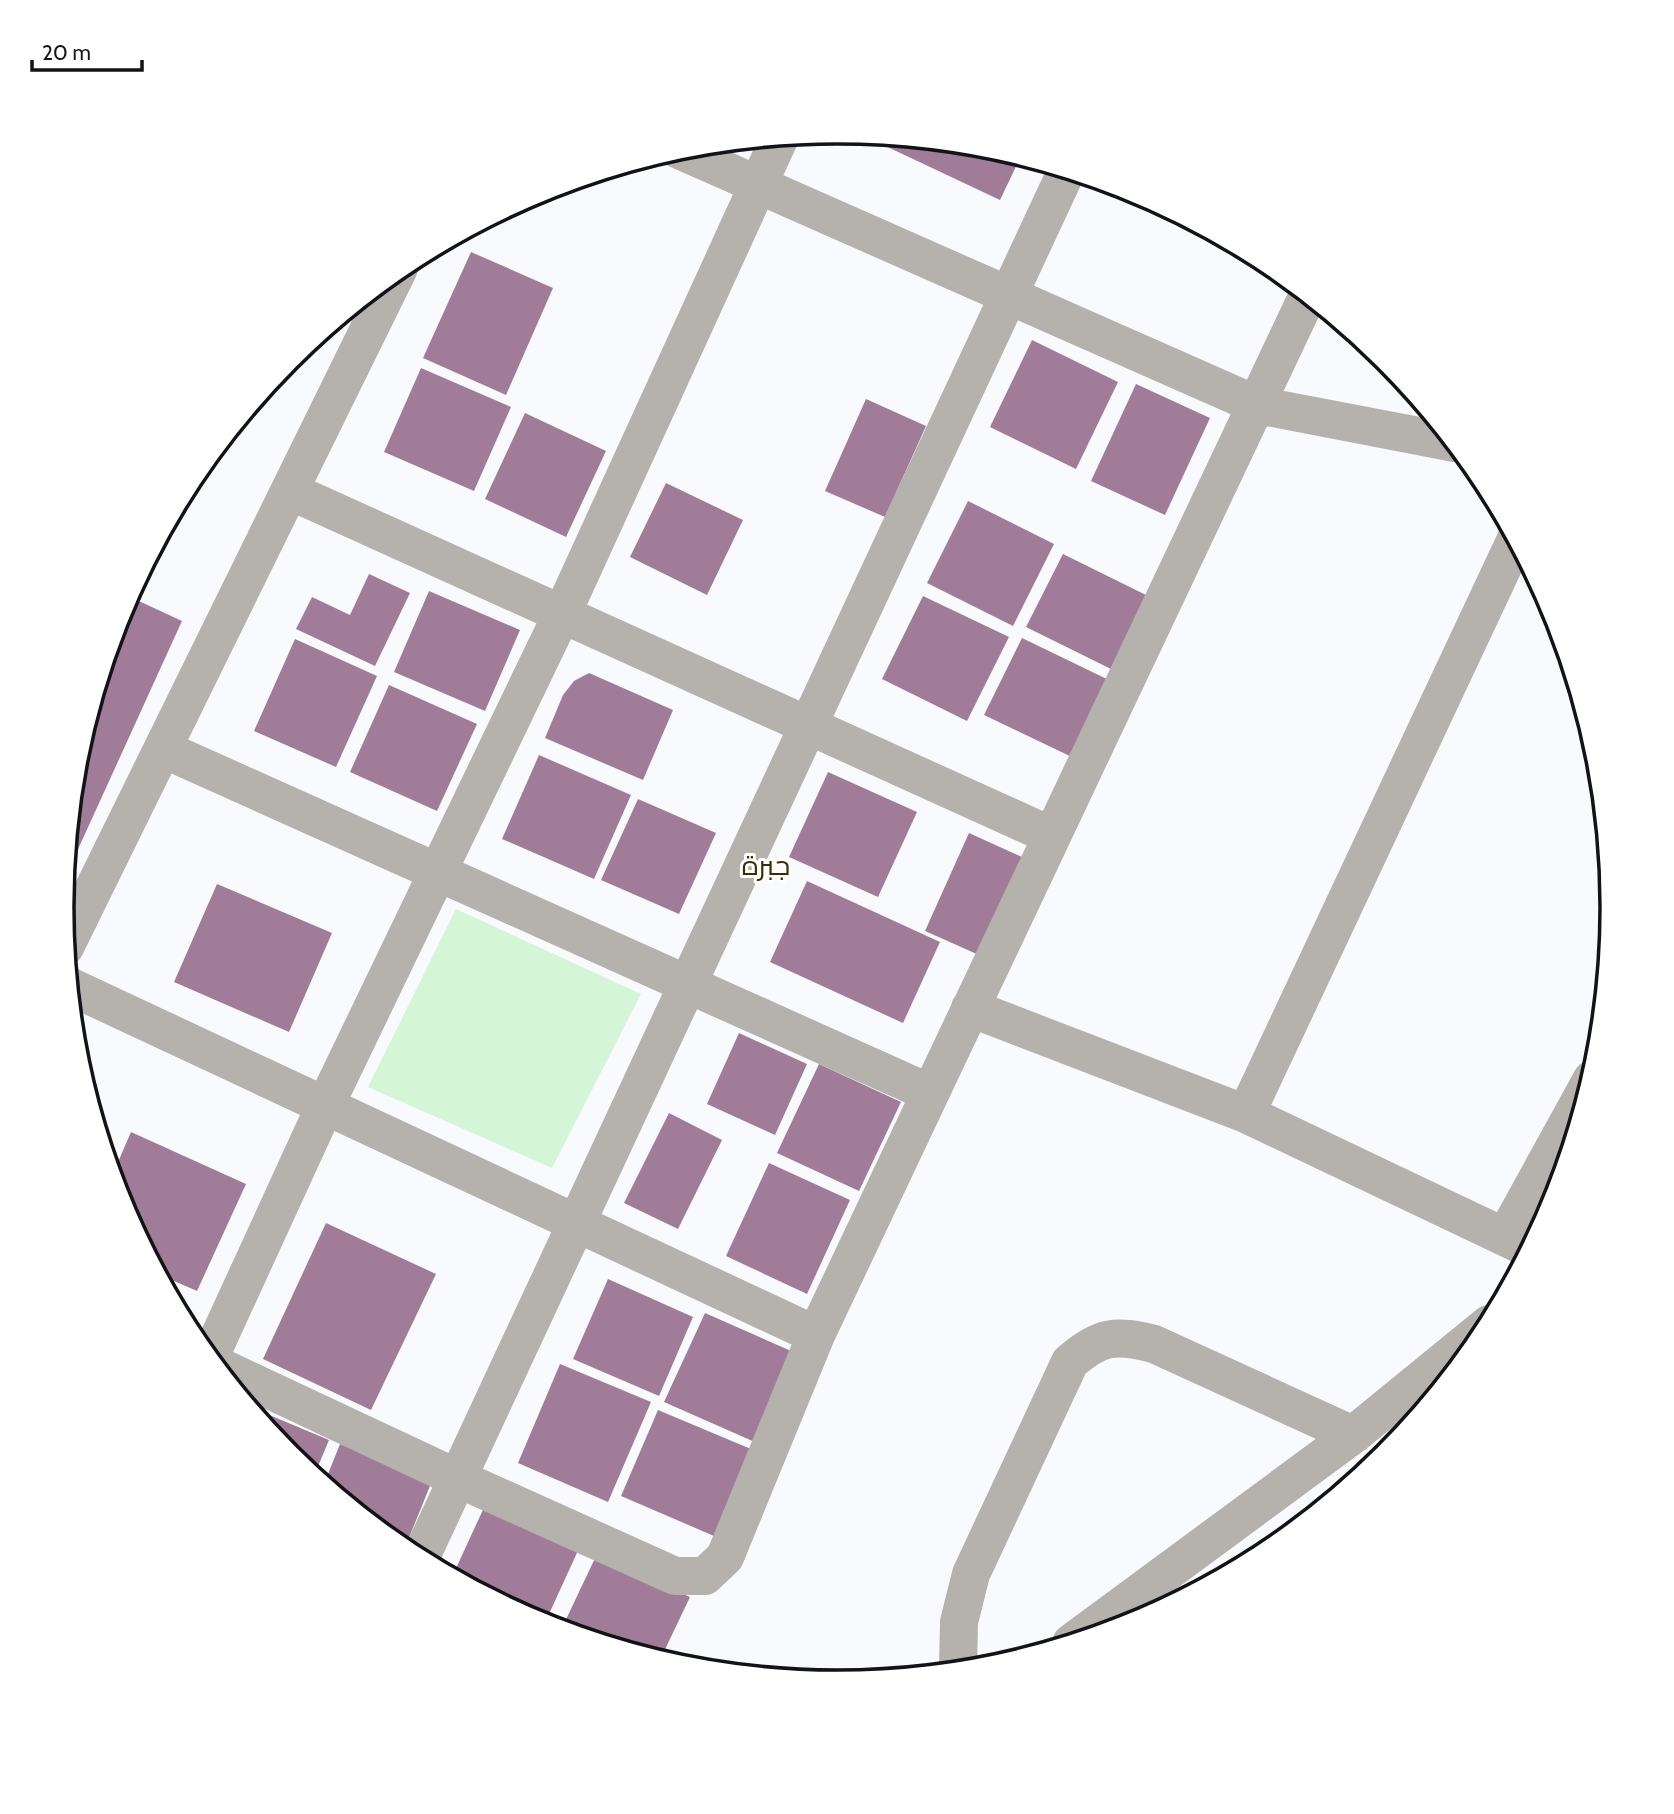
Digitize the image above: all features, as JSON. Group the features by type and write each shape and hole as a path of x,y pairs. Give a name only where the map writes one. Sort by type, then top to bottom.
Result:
{"street":[{"path":"216,1350 325,1106 562,614 776,146"},
{"path":"695,157 1257,405 1442,440"},
{"path":"425,1549 1063,178"},
{"path":"74,928 389,289"},
{"path":"229,1370 457,1478 675,1576 705,1576 725,1557 816,1335 1304,303"},
{"path":"290,491 1052,836"},
{"path":"1246,1114 1511,549"},
{"path":"163,749 930,1093"},
{"path":"78,990 816,1335"},
{"path":"970,1008 1246,1114 1517,1243 1563,1143"},
{"path":"958,1661 959,1622 971,1574 1070,1362 1091,1344 1123,1336 1154,1344 1353,1435"},
{"path":"1094,1625 1353,1435 1460,1347"}],"green space":[{"path":"456,909 641,994 552,1168 368,1087"}],"building":[{"path":"883,145 937,150 1016,165 1000,200"},
{"path":"471,252 553,288 506,395 423,358"},
{"path":"1032,340 1118,382 1076,469 990,427"},
{"path":"421,368 511,407 474,491 384,452"},
{"path":"1136,384 1210,418 1165,515 1091,481"},
{"path":"866,399 926,426 885,517 825,491"},
{"path":"525,413 606,451 566,537 485,499"},
{"path":"666,483 743,520 707,595 630,557"},
{"path":"968,501 1054,544 1013,626 927,583"},
{"path":"1063,554 1150,597 1113,670 1026,627"},
{"path":"369,574 410,593 375,666 296,629 312,597 350,615"},
{"path":"429,591 520,630 485,711 394,672"},
{"path":"923,596 1009,637 967,721 882,679"},
{"path":"138,601 182,621 75,856 88,758 100,709 114,662"},
{"path":"1022,638 1113,682 1076,759 984,715"},
{"path":"295,639 377,676 336,767 254,731"},
{"path":"589,673 673,710 643,780 545,738 563,695 574,681"},
{"path":"389,685 477,724 437,811 350,772"},
{"path":"539,755 631,795 594,879 502,839"},
{"path":"828,772 917,812 878,897 789,857"},
{"path":"638,799 716,833 679,914 601,880"},
{"path":"969,833 1024,858 979,955 925,931"},
{"path":"807,881 940,942 903,1023 770,962"},
{"path":"217,884 332,933 289,1032 174,982"},
{"path":"739,1033 807,1064 775,1135 707,1104"},
{"path":"819,1064 901,1102 859,1191 777,1153"},
{"path":"669,1113 722,1140 678,1229 624,1203"},
{"path":"131,1132 246,1184 197,1291 171,1280 152,1245 118,1162"},
{"path":"769,1163 850,1200 807,1294 726,1256"},
{"path":"326,1223 436,1274 371,1410 263,1359"},
{"path":"608,1279 693,1317 659,1396 573,1359"},
{"path":"705,1313 798,1354 757,1443 664,1402"},
{"path":"560,1364 651,1402 608,1502 518,1463"},
{"path":"658,1410 758,1452 721,1539 621,1496"},
{"path":"266,1414 329,1440 318,1466"},
{"path":"340,1444 432,1481 409,1539 372,1513 328,1475"},
{"path":"487,1501 581,1544 549,1614 499,1592 456,1568"},
{"path":"597,1554 690,1597 665,1650 566,1620"}],"district":[{"name":"جبرة","path":"766,865"}]}
